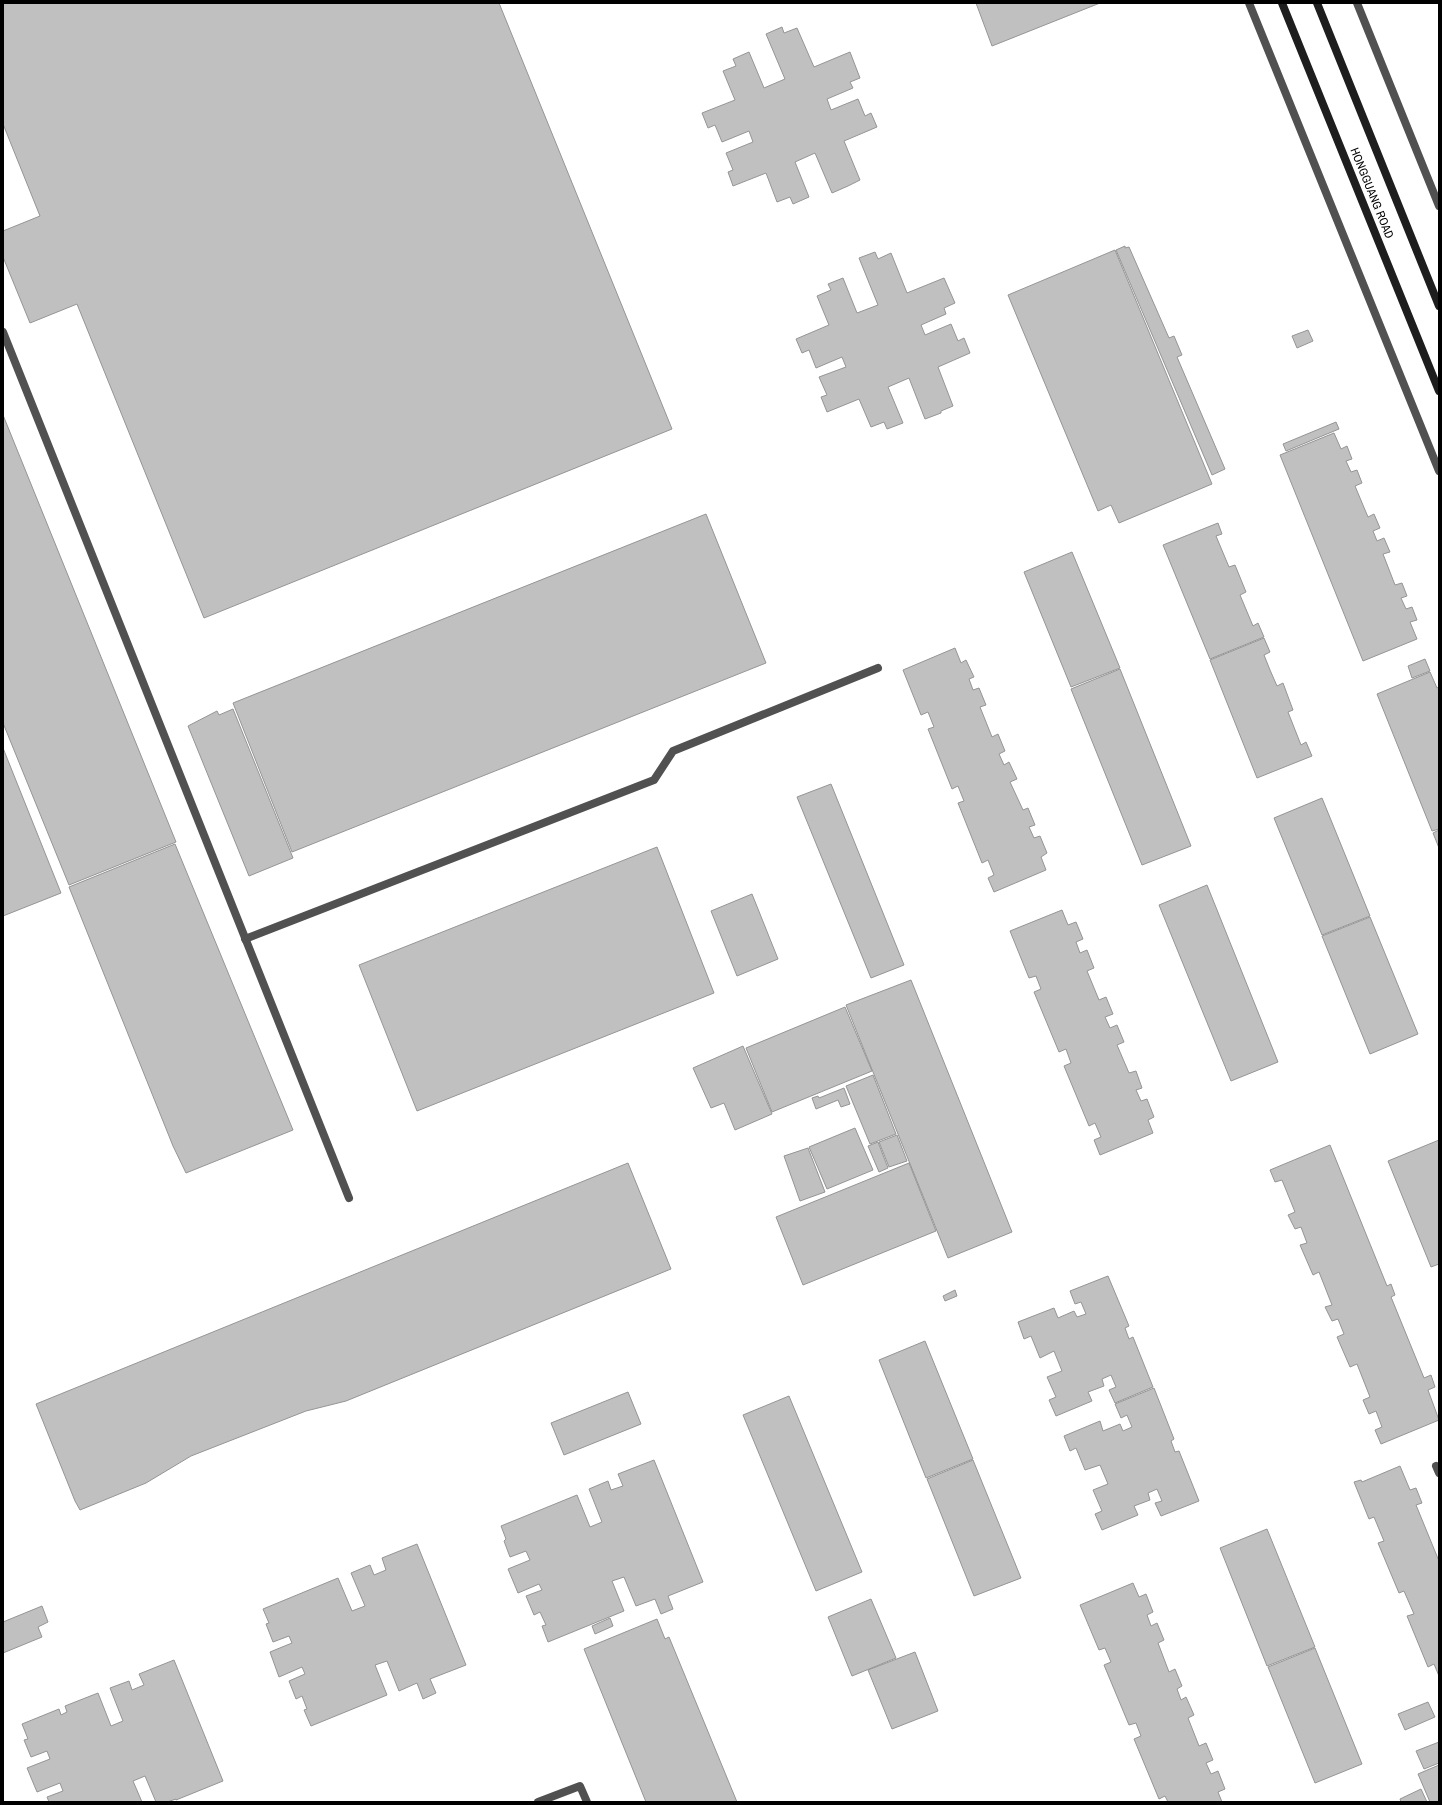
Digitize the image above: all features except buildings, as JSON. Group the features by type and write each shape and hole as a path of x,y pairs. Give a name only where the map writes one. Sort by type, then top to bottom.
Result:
{"main road":[{"name":"HONGGUANG ROAD","path":"1282,3 1439,391"},
{"name":"HONGGUANG ROAD","path":"1317,3 1439,306"}],"street":[{"path":"1249,3 1439,471"},
{"path":"1357,3 1439,206"},
{"path":"3,332 349,1198"},
{"path":"245,939 654,780 672,751 878,668"},
{"path":"538,1802 580,1786 587,1802"}]}
